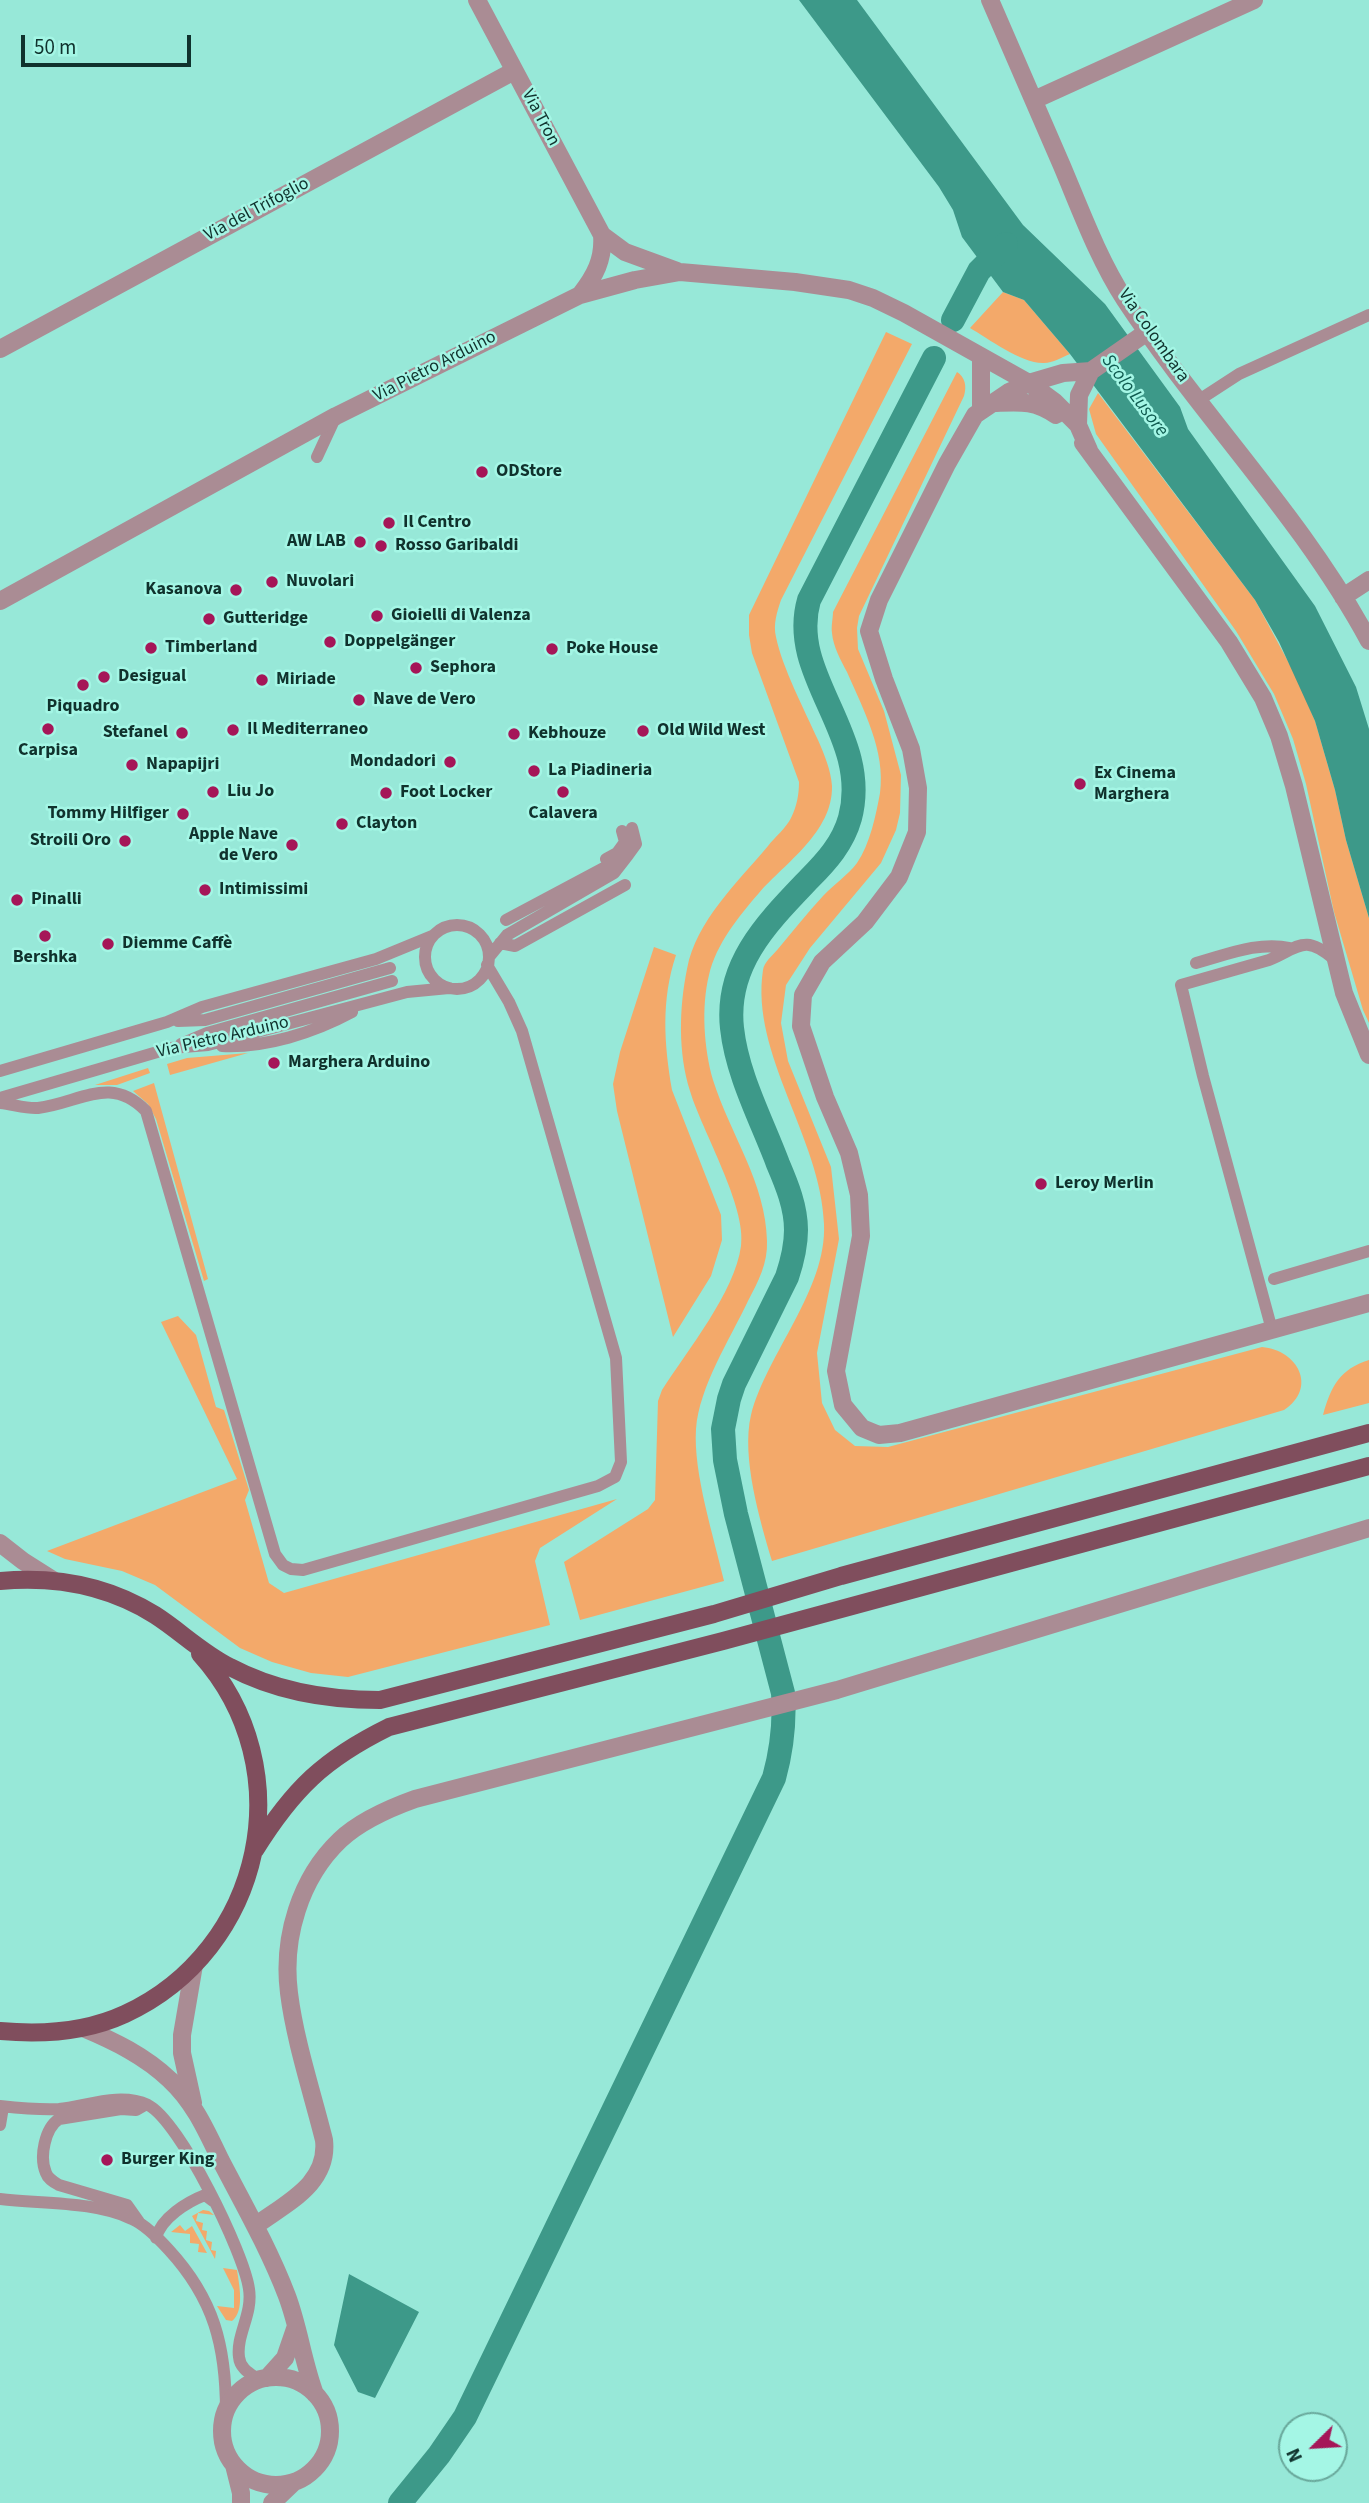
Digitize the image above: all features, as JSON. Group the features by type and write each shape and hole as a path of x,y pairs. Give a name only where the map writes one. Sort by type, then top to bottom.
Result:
{"main road":[{"path":"0,1581 53,1580 80,1584 119,1597 156,1616 202,1651 230,1667 278,1687 318,1697 380,1700 714,1614 854,1572 1369,1433"},
{"path":"255,1850 298,1790 325,1765 356,1744 389,1727 810,1618 1369,1466"},
{"path":"0,2031 27,2034 83,2028 143,2005 179,1980 194,1965 212,1945 239,1900 255,1850 259,1816 258,1781 251,1747 240,1714 223,1684 202,1656 178,1632"}],"street":[{"name":"Via Tron","path":"478,0 602,234 625,252 680,272"},
{"name":"Via Colombara","path":"990,0 1093,241 1123,296 1147,332 1271,492 1343,597 1369,641"},
{"path":"1034,100 1255,0"},
{"name":"Via del Trifoglio","path":"0,349 514,71"},
{"path":"580,295 593,278 601,259 602,234"},
{"name":"Via Pietro Arduino","path":"0,601 336,416 580,295 635,280 680,272 764,278 849,290 904,313 1029,383 1055,402 1078,425"},
{"path":"1147,332 1091,371 1063,373 1029,383 1009,392 975,415 947,464 879,600 869,631 911,749 918,788 916,832 899,877 865,922 822,961 803,995 801,1026 825,1097 849,1153 859,1195 861,1236 836,1371 843,1405 862,1428 879,1435 900,1433 1369,1303"},
{"path":"978,355 988,406"},
{"path":"1089,450 1078,425 1079,394 1091,371"},
{"path":"988,406 1026,402 1041,405 1056,414 1089,450 1229,642 1263,698 1279,736 1294,786 1334,959 1348,1005 1369,1055"},
{"path":"1343,597 1369,580"},
{"path":"255,2226 313,2183 324,2164 324,2140 289,1994 288,1959 292,1926 303,1893 320,1864 342,1838 391,1807 829,1691 1369,1528"},
{"path":"0,1543 53,1580"},
{"path":"194,1965 182,2035 182,2053 195,2109"},
{"path":"83,2028 144,2059 171,2080 195,2109 255,2226 286,2295 304,2365 315,2394"},
{"path":"263,2379 285,2358 296,2326"},
{"path":"241,2503 234,2465 222,2433 226,2412 232,2400 244,2388 263,2379 276,2377 293,2380 310,2388 322,2402 329,2419 330,2438 325,2456 314,2470 294,2482 272,2503"},
{"path":"234,2465 246,2476 262,2483 281,2485 294,2482"}],"lane":[{"path":"1199,400 1239,374 1369,314"},
{"path":"317,457 336,416"},
{"path":"0,1100 37,1108 106,1091 135,1099 146,1111 275,1554 283,1566 298,1570 598,1486 615,1478 621,1462 616,1358 522,1031 488,961 482,937 473,929 463,925 441,928 432,936 424,956 431,976 439,983 449,988 463,989 476,984 483,977 488,961 507,935 614,873 628,855 636,844 627,830 625,842 617,853 504,916 628,855"},
{"path":"500,943 514,946 625,885"},
{"name":"Via Pietro Arduino","path":"0,1071 167,1022 202,1007 376,959 432,936"},
{"path":"1196,963 1269,945 1290,948 1312,945 1334,959"},
{"path":"1272,1330 1202,1076 1181,985 1269,960 1282,955 1290,948"},
{"path":"167,1022 205,1020 390,973 207,1032 171,1048"},
{"path":"476,984 505,997"},
{"name":"Via Pietro Arduino","path":"0,1100 171,1048 208,1045 372,1001 419,990 449,988"},
{"path":"1274,1279 1369,1251"},
{"path":"0,2125 2,2106 59,2109 118,2099 147,2105 164,2117 182,2143 238,2250 250,2291 249,2313 239,2346 239,2360 242,2367 263,2379"},
{"path":"140,2224 127,2206 59,2185 51,2180 46,2173 44,2151 48,2130 59,2119 121,2109 136,2110 147,2105"},
{"path":"156,2238 162,2223 196,2199 205,2195 213,2202"},
{"path":"0,2199 79,2206 113,2213 133,2219 156,2238 187,2269 214,2317 221,2340 226,2412"}],"shaded area":[{"path":"1003,292 1024,300 1070,354 1044,363 1026,360 970,328"},
{"path":"886,332 912,344 781,600 775,623 783,662 829,768 832,786 830,803 825,818 806,846 759,893 729,931 712,964 705,1001 706,1042 713,1080 761,1199 767,1241 762,1272 709,1380 698,1413 696,1446 701,1485 724,1581 580,1620 564,1562 648,1509 655,1500 658,1401 662,1390 720,1301 737,1264 741,1230 737,1211 731,1190 696,1108 683,1061 681,1015 684,984 692,951 708,919 786,825 795,809 799,782 752,653 749,615"},
{"path":"957,372 965,382 964,396 859,616 857,628 858,649 884,711 901,775 900,813 896,830 881,863 810,948 786,985 781,1023 788,1061 831,1167 839,1239 817,1353 822,1403 835,1430 855,1446 888,1447 1262,1347 1275,1350 1294,1362 1299,1371 1300,1391 1284,1410 772,1561 757,1508 750,1469 748,1450 751,1415 759,1392 816,1273 824,1224 820,1192 811,1160 767,1033 762,1002 763,970 767,961 811,909 857,863 869,838 880,793 880,762 866,715 834,643 833,612"},
{"path":"1098,393 1255,600 1298,680 1315,721 1369,918 1369,1023 1334,912 1306,784 1293,739 1274,694 1236,631 1096,434 1089,409"},
{"path":"654,947 676,955 668,989 665,1022 672,1090 721,1215 722,1240 711,1276 673,1337 617,1111 613,1084 620,1052"},
{"path":"248,1053 170,1075 167,1064 187,1058"},
{"path":"148,1068 150,1073 117,1085 95,1085"},
{"path":"154,1083 208,1279 204,1281 156,1119 148,1104 133,1091"},
{"path":"178,1316 196,1335 216,1407 224,1410 249,1490 245,1500 269,1583 284,1593 617,1499 540,1548 535,1561 550,1625 348,1677 311,1673 272,1662 240,1648 155,1585 122,1571 65,1559 47,1551 237,1479 161,1322"},
{"path":"1369,1360 1369,1403 1323,1415 1329,1395 1338,1380 1351,1368"},
{"path":"203,2210 214,2215 198,2213 196,2221 203,2223 202,2230 207,2231 206,2240 212,2242 211,2250 216,2251 215,2259 192,2216"},
{"path":"180,2225 185,2231 192,2226 207,2253 198,2252 199,2244 190,2243 190,2234 171,2232"},
{"path":"223,2268 237,2270 240,2304 232,2321 226,2320 217,2306 234,2308 234,2290"}],"water":[{"name":"Scolo Lusore","path":"799,0 857,0 1023,225 1105,304 1180,407 1188,429 1315,606 1356,687 1369,729 1369,918 1315,721 1279,642 1255,600 1070,354 1024,300 1003,292 962,237 953,210 939,187"},
{"path":"349,2274 419,2312 375,2398 358,2392 334,2345"}],"waterway":[{"path":"953,320 979,271 1006,244"},
{"path":"400,2503 439,2455 465,2417 777,1767 783,1725 783,1693 736,1514 725,1460 723,1429 734,1384 787,1277 796,1236 796,1221 788,1188 739,1063 732,1028 732,1005 735,984 752,946 779,911 834,851 850,818 854,788 850,760 809,654 805,628 809,600 934,358"}],"place":[{"name":"ODStore","path":"482,472"},
{"name":"Il Centro","path":"389,523"},
{"name":"AW LAB","path":"360,542"},
{"name":"Rosso Garibaldi","path":"381,546"},
{"name":"Nuvolari","path":"272,582"},
{"name":"Kasanova","path":"236,590"},
{"name":"Gioielli di Valenza","path":"377,616"},
{"name":"Gutteridge","path":"209,619"},
{"name":"Doppelgänger","path":"330,642"},
{"name":"Timberland","path":"151,648"},
{"name":"Poke House","path":"552,649"},
{"name":"Sephora","path":"416,668"},
{"name":"Desigual","path":"104,677"},
{"name":"Miriade","path":"262,680"},
{"name":"Piquadro","path":"83,685"},
{"name":"Nave de Vero","path":"359,700"},
{"name":"Carpisa","path":"48,729"},
{"name":"Il Mediterraneo","path":"233,730"},
{"name":"Old Wild West","path":"643,731"},
{"name":"Stefanel","path":"182,733"},
{"name":"Kebhouze","path":"514,734"},
{"name":"Mondadori","path":"450,762"},
{"name":"Napapijri","path":"132,765"},
{"name":"La Piadineria","path":"534,771"},
{"name":"Ex Cinema Marghera","path":"1080,784"},
{"name":"Liu Jo","path":"213,792"},
{"name":"Calavera","path":"563,792"},
{"name":"Foot Locker","path":"386,793"},
{"name":"Tommy Hilfiger","path":"183,814"},
{"name":"Clayton","path":"342,824"},
{"name":"Stroili Oro","path":"125,841"},
{"name":"Apple Nave de Vero","path":"292,845"},
{"name":"Intimissimi","path":"205,890"},
{"name":"Pinalli","path":"17,900"},
{"name":"Bershka","path":"45,936"},
{"name":"Diemme Caffè","path":"108,944"},
{"name":"Marghera Arduino","path":"274,1063"},
{"name":"Leroy Merlin","path":"1041,1184"},
{"name":"Burger King","path":"107,2160"}]}
